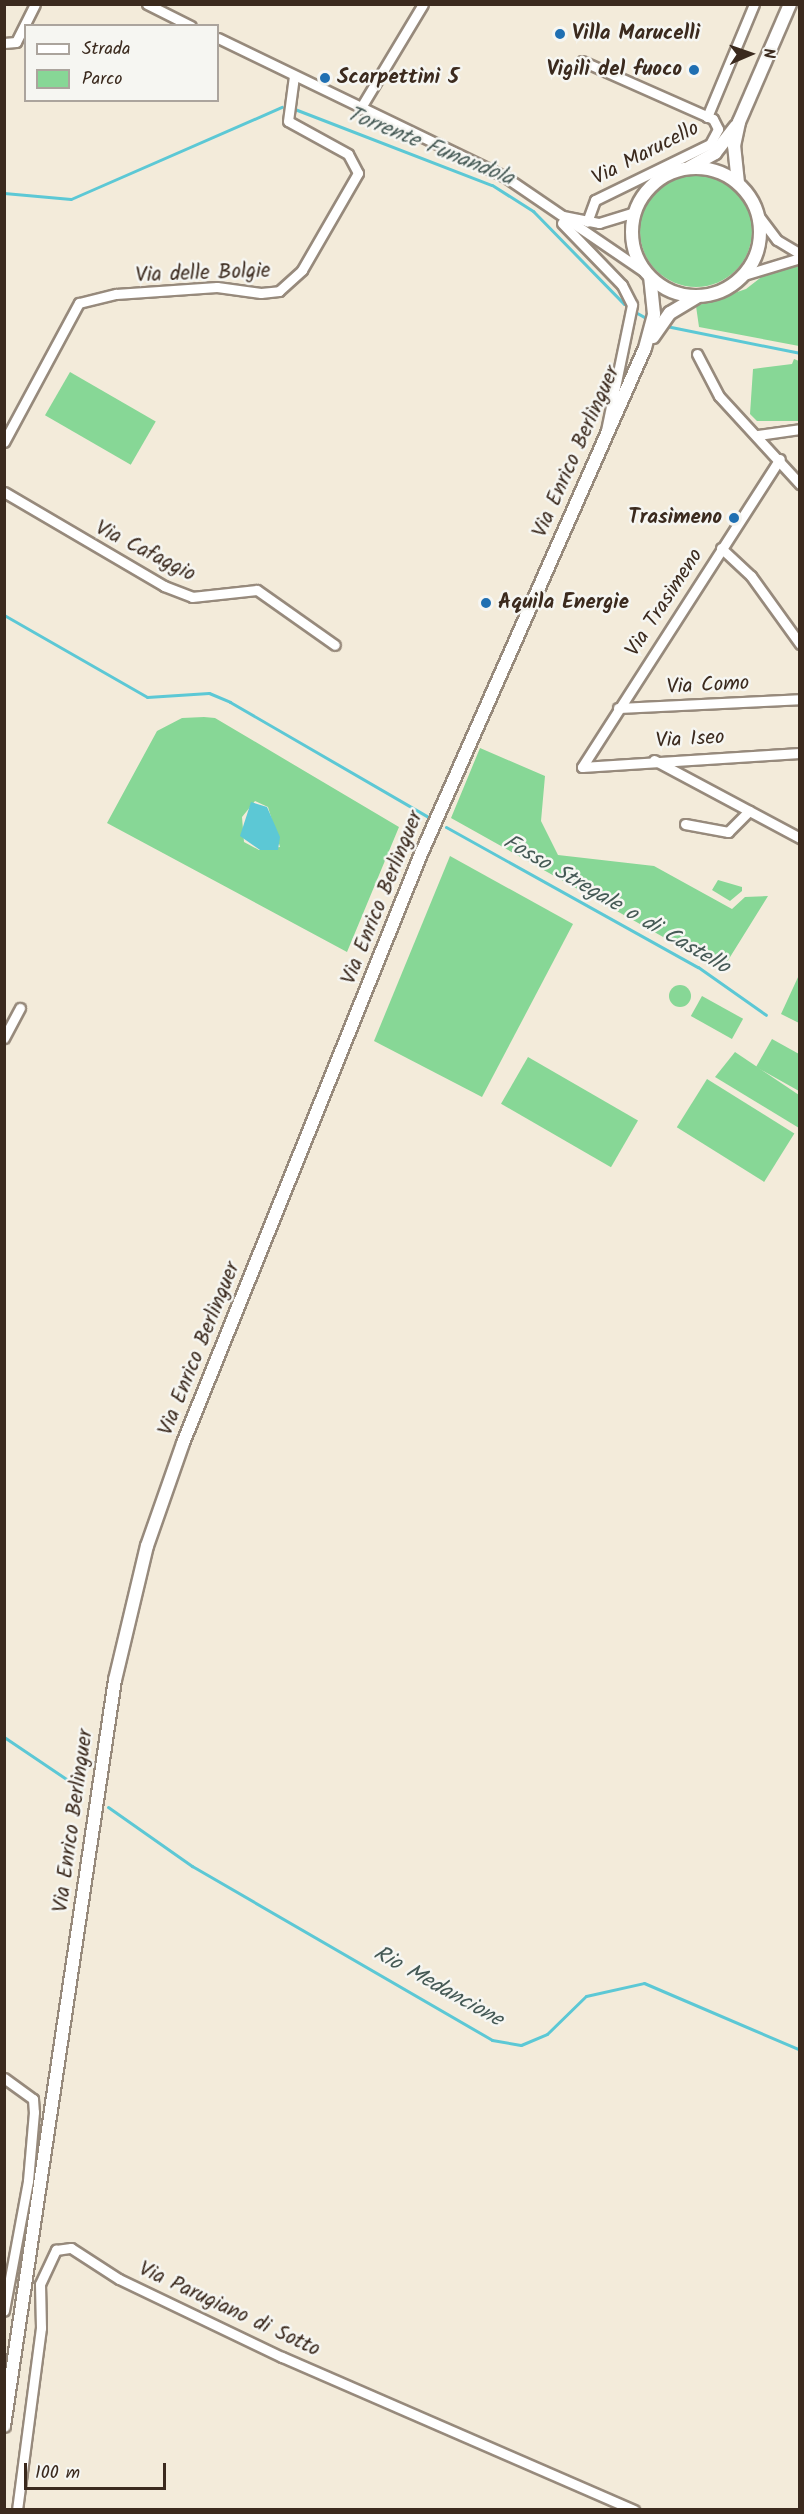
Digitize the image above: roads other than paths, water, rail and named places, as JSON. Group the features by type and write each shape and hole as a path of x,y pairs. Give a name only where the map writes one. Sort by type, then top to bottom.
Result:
{"main road":[{"path":"758,215 738,183 734,146 739,122 790,4"},
{"path":"634,212 655,182 715,153 739,122"},
{"path":"688,168 714,170 738,183"},
{"name":"Via Enrico Berlinguer","path":"4,2426 122,1641 179,1454 421,854 645,348 654,314 648,275 632,241 634,212"},
{"name":"Via Enrico Berlinguer","path":"645,348 670,313 698,297 721,292 744,275 759,246 758,215"},
{"path":"648,275 673,292 698,297"}],"street":[{"path":"25,24 35,4"},
{"path":"147,4 187,24"},
{"path":"360,109 423,4"},
{"path":"707,117 754,4"},
{"path":"4,43 16,42 24,26"},
{"path":"219,38 360,109 504,176 555,214 648,275"},
{"name":"Via Marucello","path":"582,61 707,117 718,129 710,144 595,200 587,222"},
{"name":"Via delle Bolgie","path":"4,442 79,303 116,294 217,287 261,293 279,291 302,270 358,173 348,154 288,121 294,76"},
{"path":"555,214 587,222 607,222 634,212"},
{"path":"555,214 622,285 632,305 606,434"},
{"path":"758,215 777,240 800,254"},
{"path":"744,275 800,258"},
{"path":"696,354 714,389 780,459 800,484"},
{"path":"758,435 800,429"},
{"name":"Via Trasimeno","path":"582,767 780,459"},
{"name":"Via Cafaggio","path":"4,492 164,586 192,597 257,590 335,645"},
{"path":"721,548 751,576 800,644"},
{"name":"Via Como","path":"618,708 800,699"},
{"name":"Via Iseo","path":"582,767 654,760 800,753"},
{"path":"654,760 800,838"},
{"path":"685,824 728,832 749,812"},
{"path":"4,1038 20,1008"},
{"path":"4,2078 33,2099 34,2112 28,2181 4,2311"},
{"name":"Via Parugiano di Sotto","path":"17,2510 41,2328 40,2284 56,2250 71,2248 119,2279 282,2357 634,2510"}],"water":[{"path":"251,802 267,807 280,837 278,850 260,850 240,836"}],"waterway":[{"name":"Torrente Funandola","path":"4,193 71,199 282,107"},
{"name":"Torrente Funandola","path":"292,108 492,185 533,211 624,304"},
{"name":"Torrente Funandola","path":"637,313 646,318"},
{"name":"Torrente Funandola","path":"666,326 800,353"},
{"name":"Fosso Stregale o di Castello","path":"4,615 147,697 209,693 230,702 427,816"},
{"name":"Fosso Stregale o di Castello","path":"446,827 698,967 766,1015"},
{"name":"Rio Medancione","path":"4,1737 81,1789"},
{"name":"Rio Medancione","path":"108,1807 192,1866 492,2040 521,2045 547,2034 586,1996 644,1983 800,2050"}],"place":[{"name":"Villa Marucelli","path":"560,34"},
{"name":"Vigili del fuoco","path":"694,70"},
{"name":"Scarpettini 5","path":"325,78"},
{"name":"Trasimeno","path":"734,518"},
{"name":"Aquila Energie","path":"486,603"}]}
